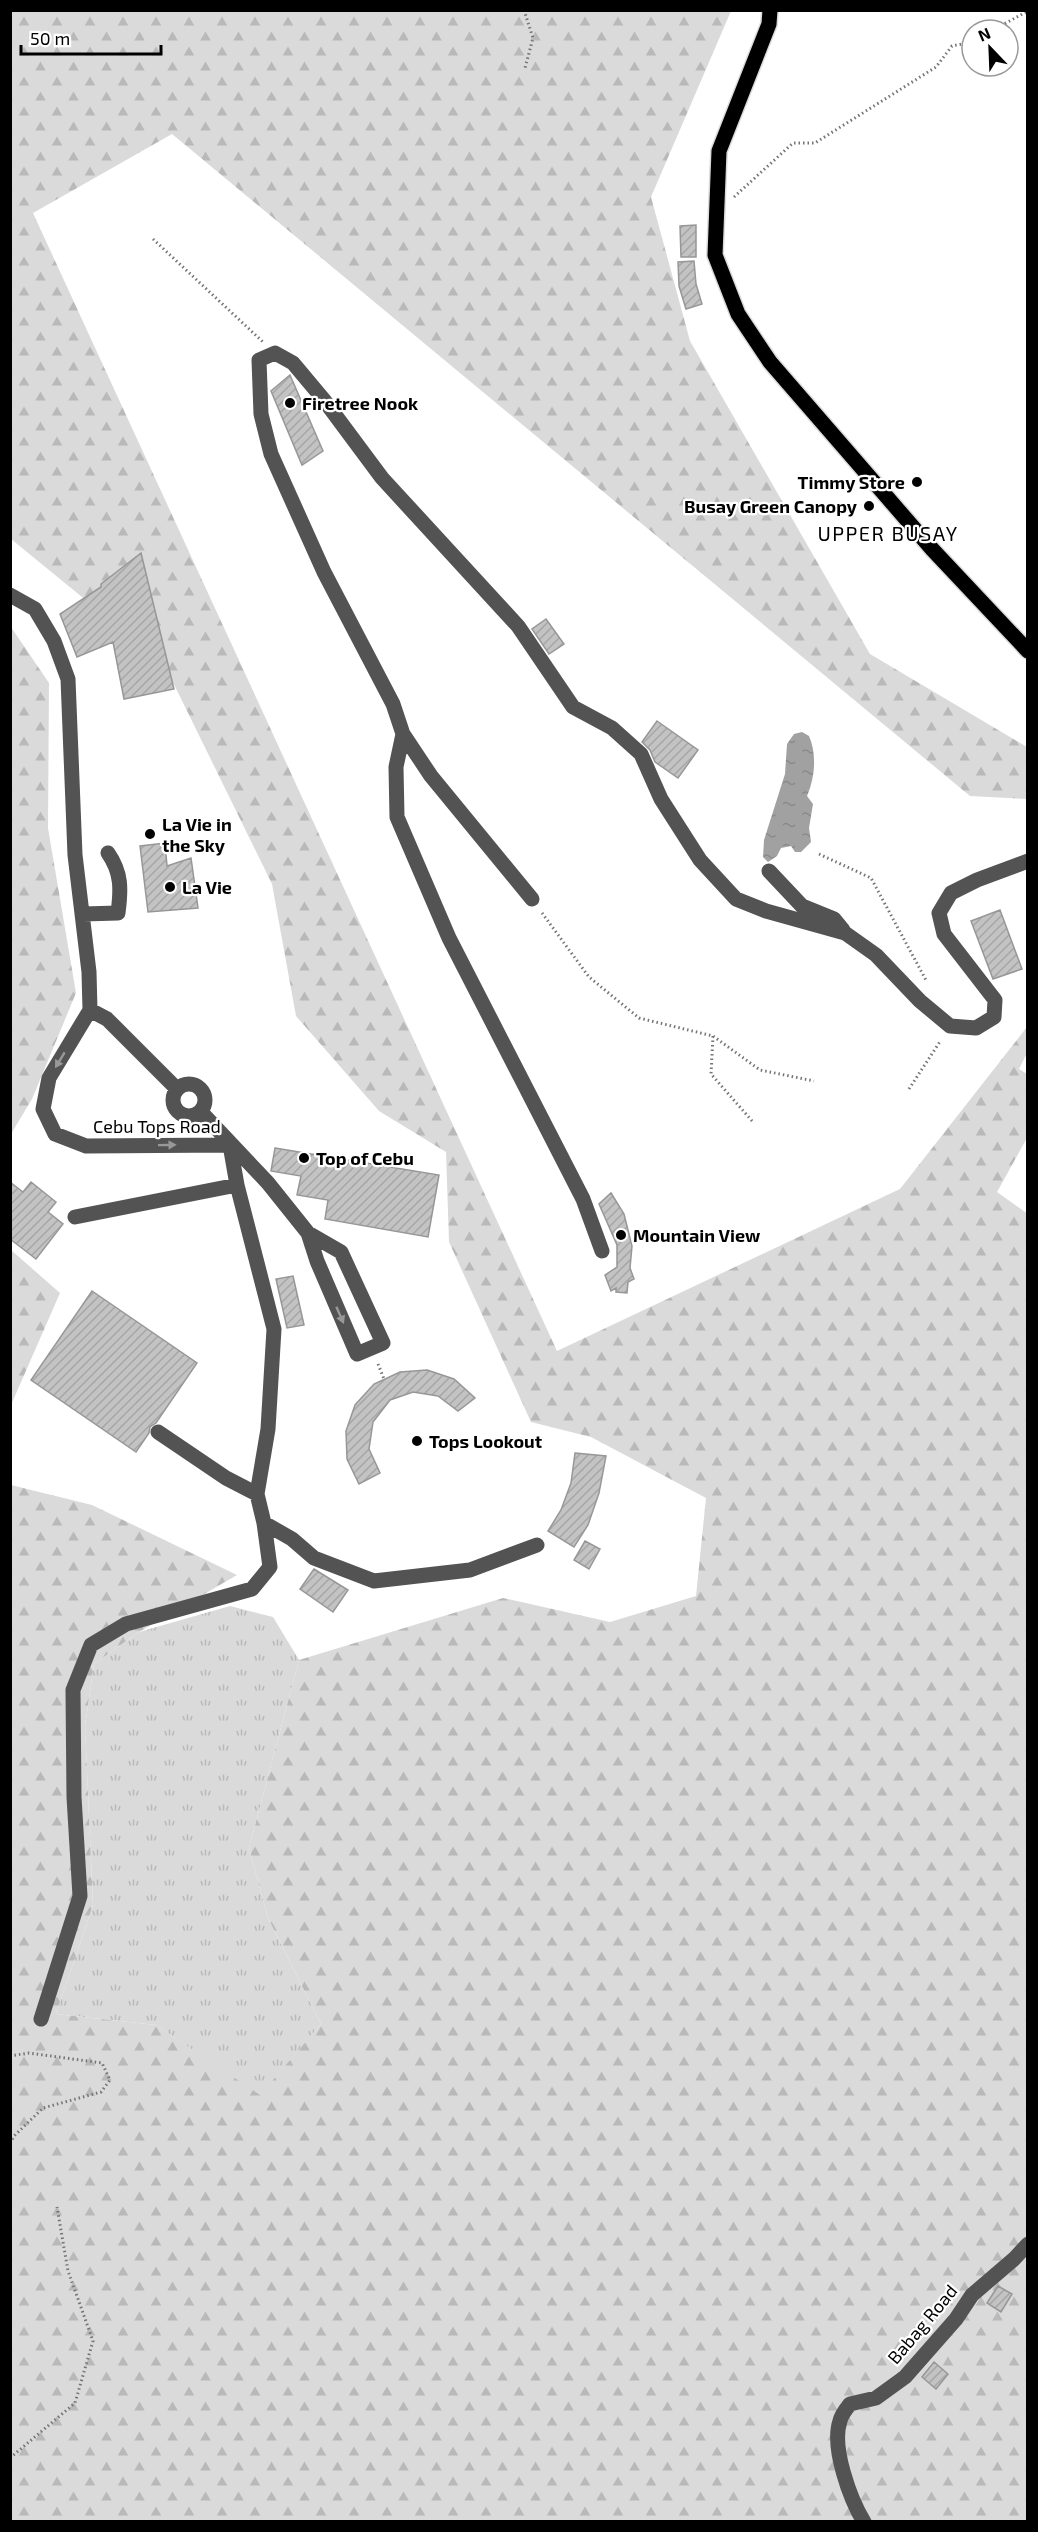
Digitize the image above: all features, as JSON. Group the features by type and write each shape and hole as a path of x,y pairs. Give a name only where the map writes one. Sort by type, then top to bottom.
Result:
{"main road":[{"path":"770,10 769,24 719,151 716,255 738,314 770,362 932,549 1028,651"}],"street":[{"path":"532,899 437,784 403,734 393,704 324,572 271,454 261,414 259,360 275,353 293,363 324,400 382,478 518,626 573,707 612,728 641,754 661,799 700,860 736,899 845,933"},
{"path":"10,595 35,609 54,641 68,679 75,855 83,914 90,1010 107,1019 177,1089"},
{"path":"403,734 396,767 397,817 449,938 584,1199 602,1251"},
{"path":"83,914 118,914 122,885 115,862 108,853"},
{"path":"769,871 802,906 834,919 845,933 876,955 920,1002 950,1026 976,1028 994,1017 995,1000 944,934 939,913 946,888 977,880 1028,861"},
{"name":"Cebu Tops Road","path":"90,1010 50,1078 43,1109 55,1134 86,1146 230,1145 237,1185 274,1329 268,1430 257,1494"},
{"path":"191,1084 203,1092 206,1098 201,1112 194,1116 185,1116 177,1112 173,1105 173,1096 177,1089 191,1084"},
{"path":"201,1112 268,1183 308,1233 341,1252 384,1343 357,1354 317,1262 308,1233"},
{"path":"75,1217 237,1185"},
{"path":"41,2019 80,1896 74,1797 73,1690 92,1645 126,1624 252,1589 270,1567 264,1523 257,1494 226,1478 158,1432"},
{"path":"264,1523 292,1539 314,1558 374,1581 470,1570 537,1545"},
{"name":"Babag Road","path":"864,2522 853,2504 844,2475 837,2435 840,2419 849,2404 876,2398 905,2377 956,2319 972,2295 1028,2244"}],"path":[{"path":"524,10 533,38 525,68"},
{"path":"1014,18 1028,10"},
{"path":"717,213 792,143 815,144 936,67 952,46 960,44"},
{"path":"153,239 275,353"},
{"path":"819,855 871,878 932,992 920,1002"},
{"path":"532,899 589,977 639,1017 713,1036 760,1070 814,1081"},
{"path":"909,1089 950,1026"},
{"path":"713,1036 711,1074 753,1122"},
{"path":"10,2056 29,2053 102,2063 110,2080 101,2092 43,2108 14,2136 10,2144"},
{"path":"10,2458 75,2403 93,2341 68,2271 57,2207"}],"green space":[{"path":"11,11 731,11 651,197 690,341 870,654 1027,747 1027,799 970,796 172,134 33,213 557,1351 900,1189 1027,1027 1027,1053 1019,1069 1027,1074 1027,1138 997,1192 1028,1214 1027,2521 11,2522 11,1485 92,1505 237,1575 139,1632 94,1664 85,1726 93,1905 56,2014 156,2025 260,2095 321,2024 268,1918 249,1848 299,1660 503,1598 610,1622 696,1596 706,1498 591,1437 531,1422 449,1242 446,1152 379,1111 296,1016 272,884 164,664 11,539"},
{"path":"11,627 49,683 48,828 76,993 32,1099 11,1134"},
{"path":"11,1250 60,1293 11,1405"},
{"path":"230,1606 273,1617 299,1660 249,1848 268,1918 321,2024 260,2096 156,2025 56,2014 93,1905 85,1726 94,1664 139,1632"}],"water":[{"path":"802,732 809,736 814,758 812,782 807,796 813,804 809,828 811,842 801,852 795,852 791,846 781,848 777,856 768,862 763,857 764,840 785,774 787,744 794,734"}],"building":[{"path":"696,225 696,257 681,257 680,226"},
{"path":"694,261 696,284 702,304 686,309 679,286 678,262"},
{"path":"290,375 323,451 302,465 271,391"},
{"path":"141,553 174,689 124,699 113,642 77,657 60,614 101,587 101,584"},
{"path":"546,619 564,644 549,654 532,629"},
{"path":"657,721 698,750 678,778 655,762 650,750 642,742"},
{"name":"La Vie","path":"165,843 167,866 191,858 198,908 148,912 140,846"},
{"path":"1000,910 1022,969 993,979 971,921"},
{"path":"275,1148 439,1175 428,1237 325,1219 328,1200 297,1195 301,1176 271,1171"},
{"path":"10,1182 23,1192 31,1182 56,1202 48,1212 63,1224 36,1259 10,1239"},
{"name":"Mountain View","path":"611,1193 624,1214 632,1246 630,1268 634,1279 628,1282 627,1293 616,1292 616,1288 611,1291 605,1275 617,1267 617,1245 599,1204"},
{"path":"293,1276 304,1325 287,1328 276,1279"},
{"path":"92,1291 197,1363 156,1423 150,1427 149,1433 136,1452 31,1380"},
{"path":"427,1370 454,1379 475,1398 458,1411 438,1396 413,1392 390,1400 373,1422 369,1449 380,1473 359,1484 347,1459 346,1431 355,1405 374,1384 400,1372"},
{"path":"575,1453 606,1456 599,1493 588,1525 574,1547 548,1531 561,1510 571,1483"},
{"path":"585,1541 600,1549 589,1569 574,1560"},
{"path":"314,1569 348,1590 333,1612 300,1589"},
{"path":"998,2286 1012,2294 1001,2312 987,2303"},
{"path":"934,2362 948,2374 936,2389 922,2377"}],"place":[{"name":"Firetree Nook","path":"290,403"},
{"name":"Timmy Store","path":"917,482"},
{"name":"Busay Green Canopy","path":"869,506"},
{"name":"La Vie in the Sky","path":"150,834"},
{"name":"La Vie","path":"170,887"},
{"name":"Top of Cebu","path":"304,1158"},
{"name":"Mountain View","path":"621,1235"},
{"name":"Tops Lookout","path":"417,1441"}],"district":[{"name":"UPPER BUSAY","path":"888,533"}]}
